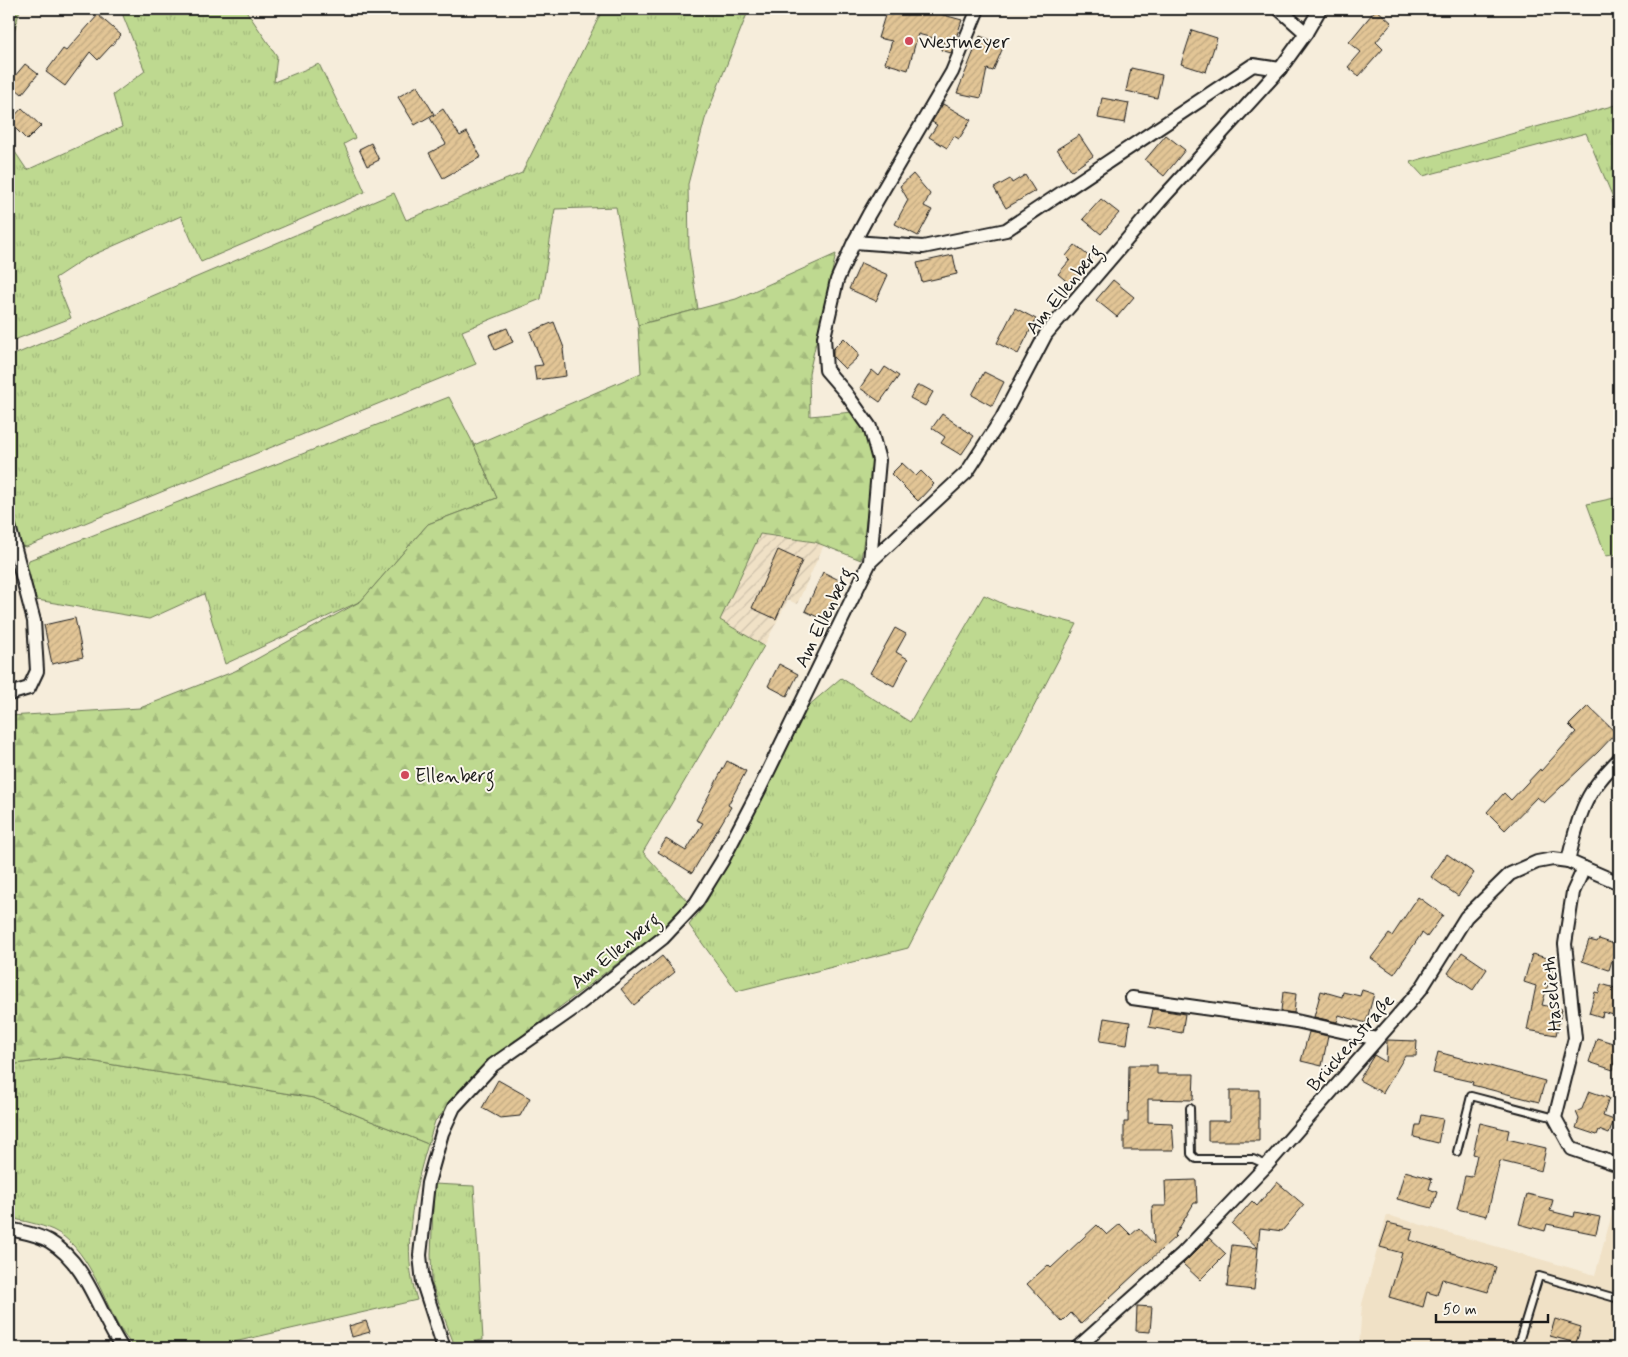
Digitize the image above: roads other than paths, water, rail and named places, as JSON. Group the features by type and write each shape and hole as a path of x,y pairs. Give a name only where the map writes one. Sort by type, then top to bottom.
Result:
{"street":[{"name":"Am Ellenberg","path":"444,1348 423,1283 420,1255 428,1183 442,1133 454,1106 493,1065 573,1008 663,938 696,903 722,861 759,790 870,562 879,460 870,427 845,392 826,370 824,338 838,280 854,242 952,72 978,9"},
{"path":"1279,9 1306,33"},
{"name":"Am Ellenberg","path":"870,562 967,472 1002,418 1046,334 1160,201 1280,69 1306,33 1320,9"},
{"path":"854,242 923,247 1006,230 1252,64 1280,69"},
{"path":"9,526 34,622 36,671 29,688 9,694"},
{"path":"1619,759 1598,782 1586,802 1578,823 1568,861 1619,883"},
{"name":"Brückenstraße","path":"1077,1348 1182,1254 1267,1164 1421,989 1466,917 1510,874 1537,862 1553,858 1568,861"},
{"name":"Haselieth","path":"1555,1118 1574,1038 1566,944 1573,892 1584,868"},
{"path":"1132,998 1296,1021 1377,1040"},
{"path":"1555,1118 1572,1149 1619,1165"},
{"path":"9,1229 49,1240 66,1254 83,1275 112,1334 122,1348"}],"lane":[{"path":"1457,1152 1472,1096 1555,1118"},
{"path":"1190,1108 1191,1154 1196,1159 1253,1159 1267,1164"},
{"path":"1517,1348 1539,1276 1619,1299"}],"place":[{"name":"Westmeyer","path":"909,41"},
{"name":"Ellenberg","path":"405,775"}]}
